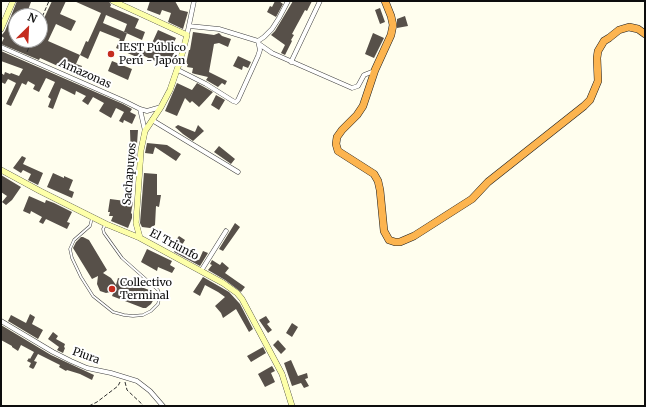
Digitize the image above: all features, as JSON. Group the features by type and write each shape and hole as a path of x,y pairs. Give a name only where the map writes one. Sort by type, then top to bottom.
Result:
{"highway":[{"path":"385,1 393,25 388,41 374,70 363,106 357,115 342,130 337,138 336,144 338,151 374,174 378,181 380,190 384,231 389,240 400,242 425,230 472,199 488,182 584,106 590,100 598,81 598,51 604,41 619,30 629,27 638,29 645,34"}],"main road":[{"path":"1,29 13,1"},
{"path":"114,1 187,35"},
{"name":"Sachapuyos","path":"140,238 136,223 141,150 145,131 161,107 178,70 187,35"},
{"name":"El Triunfo","path":"1,170 106,224 140,238 223,283 242,299 276,360 288,389 292,406"}],"street":[{"name":"Sachapuyos","path":"187,35 194,1"},
{"path":"259,41 272,29 280,18 288,1"},
{"path":"292,62 320,1"},
{"path":"189,26 218,29 259,41 272,53 352,88 358,86 364,75 374,70"},
{"path":"178,70 206,84 236,102 258,56 260,50 259,41"},
{"name":"Amazonas","path":"1,47 140,109 147,111 161,107"},
{"path":"140,109 145,131"},
{"path":"152,120 238,172"},
{"path":"201,271 226,231"},
{"name":"Piura","path":"1,321 71,361 88,368 137,381 150,390 163,406"}],"lane":[{"path":"93,217 90,226 74,240 70,249 72,258 81,277 93,296 113,312 133,316 143,315 151,311 158,304 160,295 158,290 122,258 104,233 103,229 106,224"}],"path":[{"path":"25,57 29,48"},
{"path":"89,406 97,402 118,386 123,377"},
{"path":"123,377 127,390 144,406"}],"building":[{"path":"17,1 31,2 29,8 14,8"},
{"path":"52,1 66,1 60,14 76,21 71,31 56,24 48,41 48,10"},
{"path":"74,1 109,1 111,5 110,7 139,19 135,28 145,32 142,40 127,33 124,41 148,52 158,30 176,38 171,49 175,51 168,67 140,54 139,58 116,48 120,39 100,31 88,59 80,55 86,41 88,42 101,13","holes":["106,15 127,24 124,32 103,23"]},
{"path":"150,1 175,1 180,10 188,12 183,29 168,22 171,13 162,10 160,15 147,10"},
{"path":"275,1 279,1 283,4 276,17 267,12"},
{"path":"293,1 312,1 307,11 305,10 292,34 294,35 291,40 292,41 285,55 281,53 285,45 271,35"},
{"path":"380,8 385,22 380,24 375,10"},
{"path":"405,16 408,26 397,28 397,19"},
{"path":"8,24 8,47 1,44 4,38 1,36"},
{"path":"193,32 214,35 219,33 222,36 231,39 228,47 219,43 214,44 209,72 227,81 225,85 222,83 218,87 206,80 208,77 192,73 193,68 187,67 188,64 186,64"},
{"path":"373,33 384,38 374,58 365,54"},
{"path":"48,41 80,55 76,64 82,66 78,75 40,58 39,60 10,48 48,48"},
{"path":"1,51 132,109 130,112 136,115 132,124 124,120 123,123 119,121 124,112 116,108 111,118 99,111 104,103 93,97 88,105 82,101 86,96 76,91 75,95 61,88 53,109 48,107 51,99 48,97 55,82 46,78 39,92 33,89 35,85 28,81 26,85 22,83 11,106 6,104 16,83 8,79 5,84 1,82 1,73 4,75 5,72 11,73 19,76 23,69 1,61"},
{"path":"238,56 251,62 248,68 243,66 242,70 233,66"},
{"path":"112,61 132,69 128,80 108,71"},
{"path":"177,83 192,90 197,83 213,92 199,107 192,101 190,103 185,98 177,116 165,111"},
{"path":"216,95 225,100 219,110 211,105"},
{"path":"178,125 195,132 198,125 204,131 193,141 175,127"},
{"path":"130,130 138,130 136,158 131,158"},
{"path":"147,143 167,145 181,154 176,161 155,147 153,154 145,153"},
{"path":"219,146 235,159 231,164 214,152"},
{"path":"22,156 26,158 23,164 43,173 38,185 28,180 31,174 23,170 21,173 13,168"},
{"path":"53,173 73,180 69,190 74,192 72,198 47,187"},
{"path":"144,173 157,174 157,195 161,195 159,207 156,206 155,225 150,228 142,227 140,223"},
{"path":"1,175 21,187 12,200 6,205 2,202 7,196 1,192"},
{"path":"29,196 45,203 46,200 72,212 67,222 70,223 67,229 46,219 43,224 39,222 42,217 31,211 30,214 23,211"},
{"path":"110,199 133,202 131,213 132,218 128,228 111,221 113,216 109,216 110,212 108,212"},
{"path":"235,223 240,227 223,251 219,249"},
{"path":"179,236 185,240 179,250 172,245"},
{"path":"81,237 89,240 107,270 103,273 111,278 116,285 118,278 149,290 154,299 151,304 146,308 143,308 112,296 114,291 106,293 100,291 97,284 98,276 92,279 73,248"},
{"path":"147,249 172,261 170,265 175,268 172,273 158,267 157,271 141,262"},
{"path":"176,249 186,254 189,250 192,252 190,255 199,260 203,251 208,253 200,266 174,252"},
{"path":"212,260 220,265 222,262 229,268 225,273 245,287 241,292 208,270 212,265 210,264"},
{"path":"203,277 229,292 240,304 253,329 249,332 236,309 223,318 215,306 225,297 218,292 205,285 200,296 193,292"},
{"path":"30,314 35,317 32,324 43,330 38,339 8,321 11,315 26,323"},
{"path":"266,316 270,322 267,324 272,330 268,333 259,320"},
{"path":"292,323 298,327 292,337 286,333"},
{"path":"1,325 51,355 94,375 92,380 80,374 66,371 59,367 60,365 38,354 34,361 37,362 34,368 29,367 31,363 27,361 34,352 21,345 18,351 1,340"},
{"path":"53,332 58,336 56,339 65,344 63,353 57,350 59,347 48,339"},
{"path":"278,340 286,349 281,354 273,345"},
{"path":"263,347 266,353 251,362 247,356"},
{"path":"291,360 298,376 307,373 308,378 305,379 309,386 304,388 301,383 292,386 284,363"},
{"path":"272,366 275,371 271,373 275,382 265,387 258,374"}],"place":[{"name":"IEST Público Perú - Japón","path":"111,54"},
{"name":"Collectivo Terminal","path":"112,289"}]}
